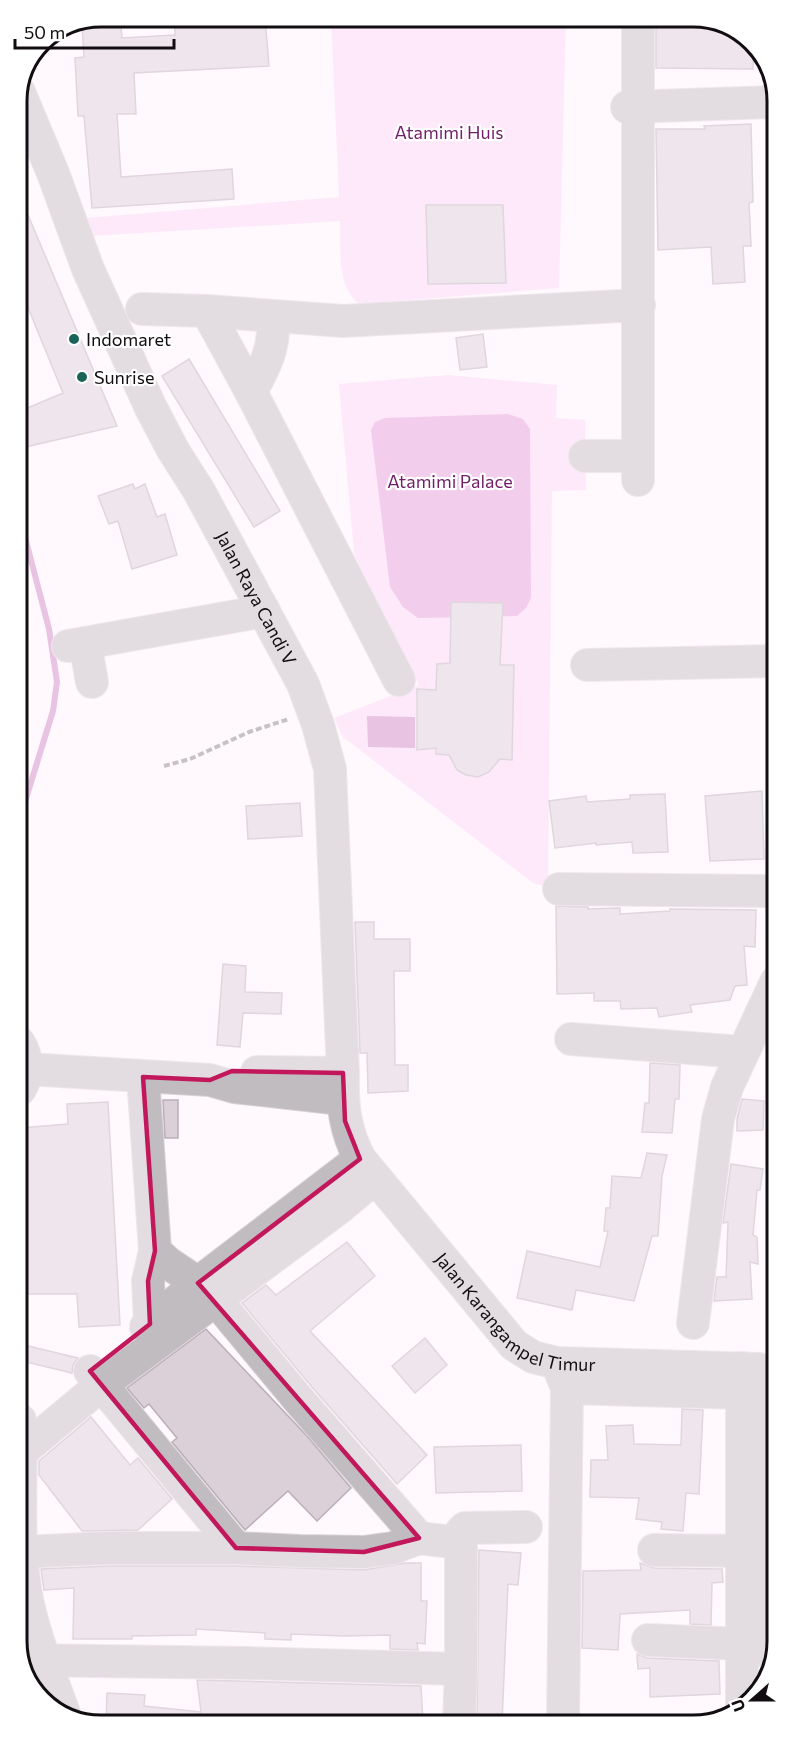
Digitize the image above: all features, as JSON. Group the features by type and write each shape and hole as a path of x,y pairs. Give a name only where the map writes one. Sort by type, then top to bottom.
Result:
{"street":[{"path":"585,456 638,468 639,305 633,107 637,27"},
{"path":"633,107 767,102"},
{"name":"Jalan Raya Candi V","path":"27,111 53,173 88,269 150,406 264,611 303,684 313,711 330,769 343,1086 362,1159"},
{"path":"142,309 207,311 342,321 639,305"},
{"path":"207,311 399,680"},
{"path":"251,392 268,361 274,335 273,316"},
{"path":"92,682 76,644 264,611"},
{"path":"588,665 767,662"},
{"path":"559,889 767,891"},
{"path":"693,1323 718,1119 727,1087 767,1003"},
{"path":"571,1039 742,1052"},
{"path":"27,1067 210,1080 232,1071 343,1086"},
{"path":"143,1077 155,1251 148,1281 150,1324"},
{"path":"27,1446 150,1324 339,1208 362,1159"},
{"name":"Jalan Karangampel Timur","path":"362,1159 514,1345 562,1375 759,1374"},
{"path":"155,1251 207,1291 420,1538"},
{"path":"27,1428 51,1403 95,1378 207,1291"},
{"path":"742,1670 743,1551 759,1374 765,1375 767,1423"},
{"path":"562,1375 563,1715"},
{"path":"95,1378 236,1548"},
{"path":"459,1715 461,1532 465,1528 526,1527"},
{"path":"27,1552 108,1548 236,1548 364,1552 393,1548 420,1538 460,1543"},
{"path":"654,1551 743,1551"},
{"path":"27,1596 32,1660 56,1700"},
{"path":"648,1640 742,1644"},
{"path":"32,1660 461,1669"}],"path":[{"path":"164,766 190,759 249,732 313,711"}],"highlighted area":[{"path":"232,1071 343,1073 345,1121 360,1159 198,1283 419,1538 364,1552 236,1548 90,1371 150,1324 148,1281 155,1251 143,1077 210,1080"}],"green space":[{"name":"Atamimi Huis","path":"331,27 566,27 559,288 359,304 346,287 343,277 340,221 92,236 87,218 339,197"},
{"name":"Atamimi Palace","path":"448,375 557,385 556,418 585,420 586,490 552,491 548,879 544,886 533,883 343,737 334,718 419,685 373,600 354,553 339,384"},
{"path":"508,414 523,419 530,429 531,598 526,608 517,616 418,618 403,607 390,587 371,430 375,422 385,418"}],"shaded area":[{"path":"367,716 415,717 415,748 368,747"}],"building":[{"path":"121,27 122,38 175,35 175,27 266,27 269,66 134,73 136,114 117,114 121,177 232,169 234,199 92,208 84,116 78,116 75,58 84,57 82,30 87,28"},
{"path":"656,27 698,27 721,33 738,42 752,56 753,69 656,68"},
{"path":"751,124 753,202 749,203 751,246 743,246 745,282 713,284 711,247 658,250 656,129 705,129 704,126"},
{"path":"426,205 503,205 506,283 428,284"},
{"path":"27,213 117,426 27,447 27,408 63,393 27,305"},
{"path":"483,334 487,367 460,370 456,338"},
{"path":"189,359 280,511 254,527 162,376"},
{"path":"133,484 135,489 145,484 157,517 165,514 177,555 132,569 118,521 109,524 98,496"},
{"path":"451,602 503,603 500,665 514,665 512,760 500,759 489,772 478,777 466,775 457,770 449,755 436,754 436,748 417,750 417,689 436,690 437,664 450,663"},
{"path":"762,791 764,859 710,861 705,796"},
{"path":"665,794 668,852 633,853 632,842 555,848 549,801 586,796 587,802 630,799 630,795"},
{"path":"300,803 302,836 248,839 246,806"},
{"path":"556,906 588,907 588,909 620,908 620,914 670,911 670,909 756,910 755,947 744,946 747,985 735,986 730,1000 690,1005 692,1012 659,1017 657,1008 621,1009 620,1001 594,1001 594,993 557,994"},
{"path":"355,922 374,922 374,939 410,939 410,971 394,971 395,1065 408,1065 408,1091 368,1093 367,1053 360,1053"},
{"path":"223,964 246,966 245,992 282,993 281,1014 243,1013 240,1047 217,1045"},
{"path":"650,1063 680,1065 679,1099 675,1099 672,1133 642,1132 645,1103 649,1103"},
{"path":"742,1099 764,1101 763,1130 737,1131 737,1119"},
{"path":"163,1100 178,1100 178,1138 165,1138"},
{"path":"108,1102 120,1325 79,1327 77,1294 27,1294 27,1127 68,1124 67,1104"},
{"path":"647,1153 667,1155 662,1176 658,1236 652,1236 634,1301 576,1290 572,1310 517,1298 527,1251 600,1267 608,1231 604,1231 606,1208 610,1208 612,1176 641,1178"},
{"path":"731,1164 763,1169 760,1190 757,1190 753,1235 757,1237 758,1264 750,1262 752,1299 714,1301 717,1277 726,1277 728,1222 723,1223"},
{"path":"347,1242 375,1276 310,1331 427,1455 397,1484 242,1303 266,1285 276,1295"},
{"path":"206,1329 307,1436 351,1488 317,1521 288,1491 245,1530 172,1442 177,1438 149,1404 144,1408 127,1388"},
{"path":"425,1338 447,1365 415,1393 392,1366"},
{"path":"27,1346 78,1358 73,1365 72,1373 27,1362"},
{"path":"682,1409 703,1410 699,1494 686,1493 683,1531 661,1529 662,1522 636,1519 639,1498 590,1497 591,1460 608,1460 606,1426 633,1425 634,1444 681,1445"},
{"path":"91,1417 130,1465 138,1458 172,1499 138,1530 82,1531 39,1475 39,1461"},
{"path":"521,1445 522,1491 436,1493 434,1447"},
{"path":"479,1550 521,1553 518,1585 508,1584 502,1715 477,1715"},
{"path":"404,1563 421,1563 421,1601 427,1601 425,1644 417,1643 418,1650 390,1649 390,1635 291,1634 291,1640 265,1639 265,1633 196,1629 196,1635 132,1636 132,1639 73,1639 74,1588 44,1590 41,1569 108,1566 236,1566 364,1570"},
{"path":"640,1563 654,1568 722,1569 723,1582 712,1583 711,1625 690,1624 690,1610 620,1614 618,1650 582,1648 583,1571 641,1570"},
{"path":"637,1654 647,1658 719,1661 720,1694 650,1697 650,1668 638,1669"},
{"path":"197,1680 421,1686 423,1715 106,1715 107,1693 145,1695 144,1706 201,1712"}],"waterway":[{"path":"27,545 49,629 57,682 53,711 27,795"}],"place":[{"name":"Indomaret","path":"74,339"},
{"name":"Sunrise","path":"82,377"}]}
